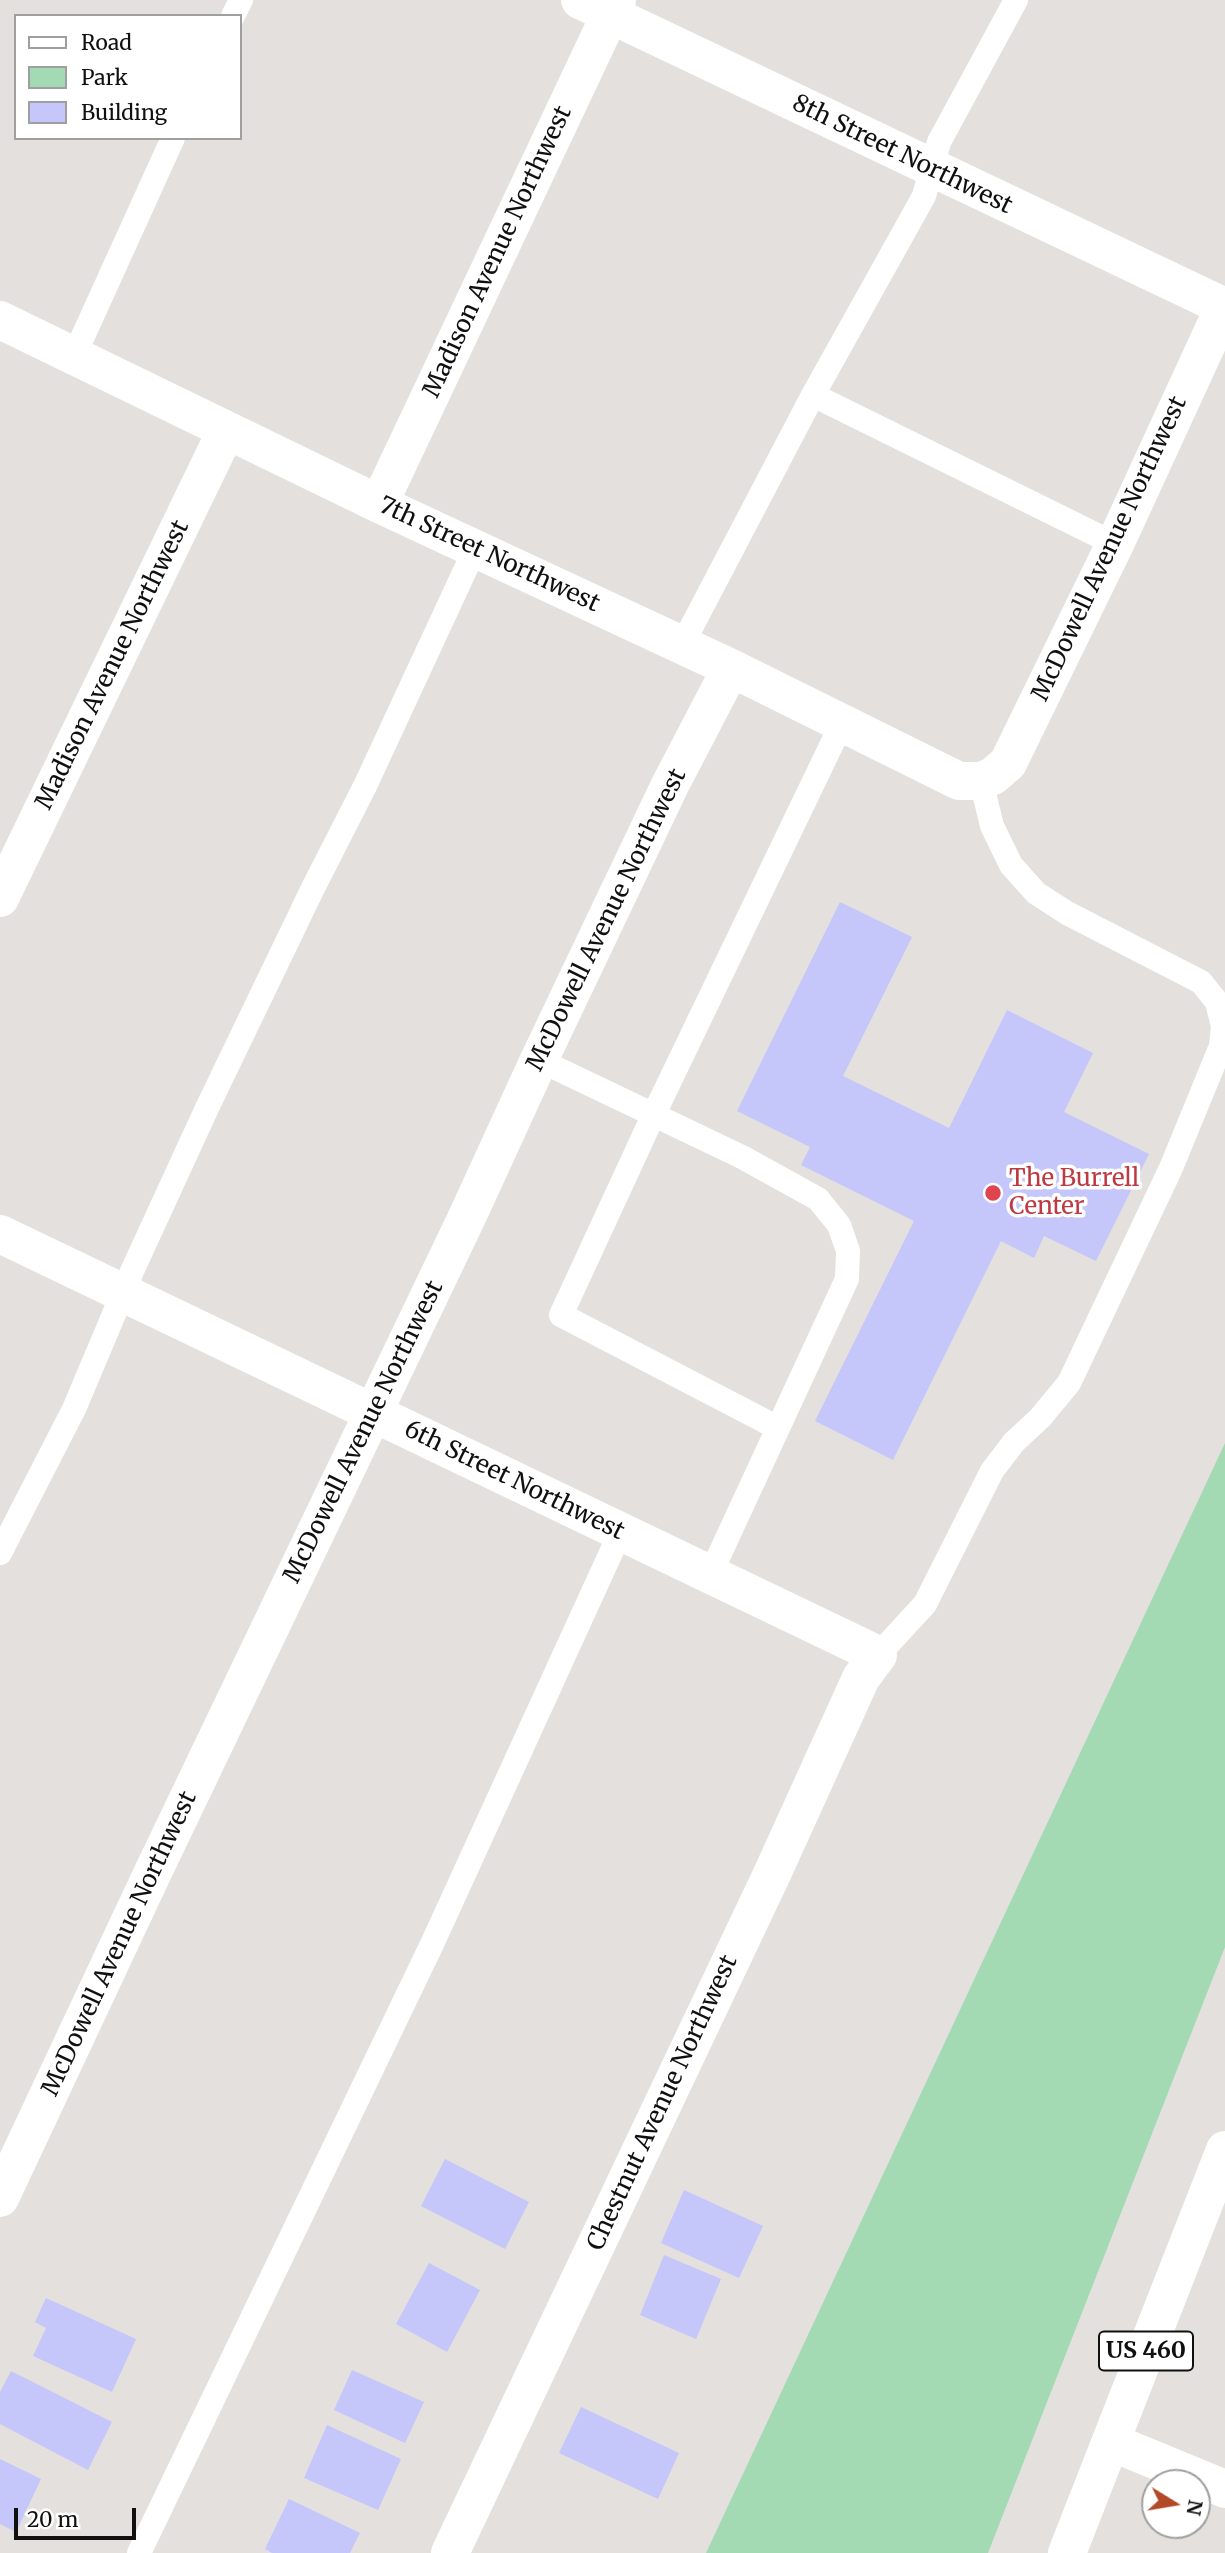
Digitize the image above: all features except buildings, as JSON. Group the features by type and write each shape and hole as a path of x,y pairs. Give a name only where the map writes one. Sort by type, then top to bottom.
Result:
{"street":[{"name":"8th Street Northwest","path":"602,5 933,170 1225,307"},
{"name":"Madison Avenue Northwest","path":"379,504 602,5"},
{"name":"McDowell Avenue Northwest","path":"981,780 993,776 1008,763 1115,544 1225,307"},
{"name":"7th Street Northwest","path":"0,320 379,504 731,668 959,781 981,780"},
{"name":"Madison Avenue Northwest","path":"0,898 226,431"},
{"name":"McDowell Avenue Northwest","path":"0,2198 670,785 731,668"},
{"name":"6th Street Northwest","path":"0,1234 878,1654"},
{"name":"Chestnut Avenue Northwest","path":"450,2553 772,1874 861,1678 878,1654"},
{"name":"US 460","path":"1067,2553 1225,2150"},
{"path":"1111,2442 1225,2489"}],"lane":[{"path":"682,645 813,395 924,197 939,142 1016,0"},
{"path":"74,356 172,140"},
{"path":"813,395 1115,544"},
{"path":"0,1553 74,1409 133,1269 207,1108 365,786 475,549"},
{"path":"778,1428 561,1315 653,1116 842,723"},
{"path":"878,1654 925,1604 992,1471 1014,1442 1040,1418 1069,1383 1171,1168 1221,1046 1223,1026 1217,1002 1201,982 1067,914 1036,893 1011,865 992,826 981,780"},
{"path":"539,1060 742,1157 818,1199 839,1225 848,1251 847,1279 710,1575"},
{"path":"139,2553 433,1942 620,1532"}],"green space":[{"path":"1225,1443 1225,1947 988,2553 706,2553"}],"place":[{"name":"The Burrell Center","path":"993,1193"}]}
